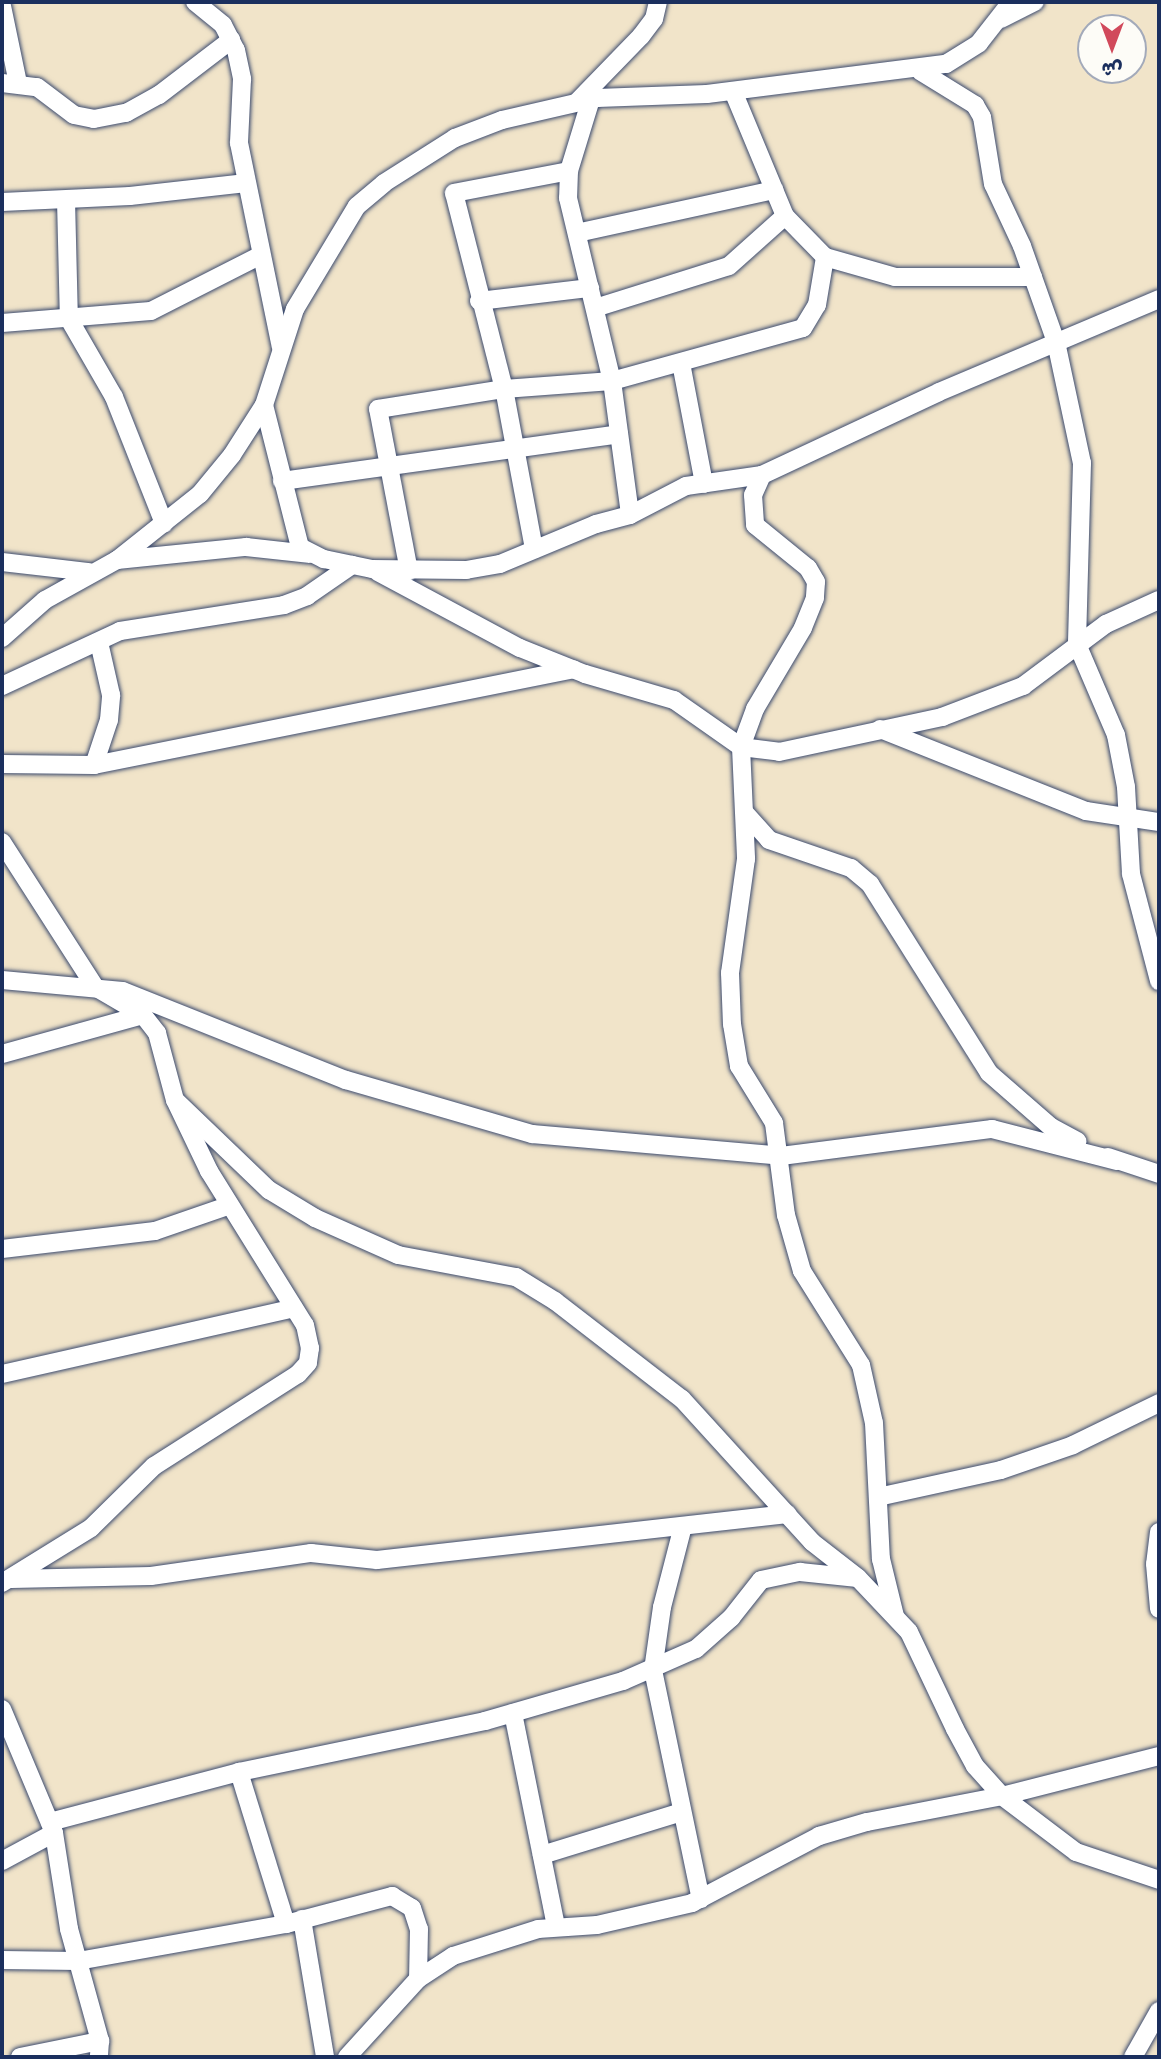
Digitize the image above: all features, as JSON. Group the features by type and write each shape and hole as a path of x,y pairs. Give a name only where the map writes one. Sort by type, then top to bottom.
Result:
{"street":[{"path":"195,2 223,25 242,79 238,120 246,183 281,347"},
{"path":"630,515 612,381 568,198 569,171 584,101 654,19 658,2"},
{"path":"2,638 8,623 89,572 117,560 208,484 264,405 295,309 346,222 384,183 455,138 502,120 584,101 733,91 920,71 963,56 996,23 1011,2"},
{"path":"996,23 1035,2"},
{"path":"2,6 10,83 37,87 74,115 94,119 126,113 159,94 230,40"},
{"path":"920,71 975,104 982,117 993,184 1033,277 1056,342 1082,463 1077,644 1116,735 1128,818 1130,874 1159,981"},
{"path":"733,91 785,216 825,257 895,277 1033,277"},
{"path":"534,549 504,389 479,301 454,193 569,171"},
{"path":"2,202 66,200 246,183"},
{"path":"577,233 774,190"},
{"path":"66,200 69,319 114,397 164,523"},
{"path":"595,308 729,265 785,216"},
{"path":"2,323 152,312 261,255"},
{"path":"410,571 378,409 504,389 612,381 803,328 817,305 825,257"},
{"path":"479,301 590,288"},
{"path":"117,560 246,547 309,554 372,569 410,571 500,564 630,515 686,486 762,475 1056,342 1159,299"},
{"path":"681,363 704,484"},
{"path":"264,405 294,530 309,554"},
{"path":"282,481 619,434"},
{"path":"762,475 753,495 755,525 808,568 816,582 815,598 803,628 755,709 741,747 746,859 730,973 732,1024 740,1066 774,1123 781,1156 786,1215 802,1271 861,1365 874,1423 881,1559 896,1618"},
{"path":"2,562 89,572"},
{"path":"2,685 120,631 167,621 241,614 284,605 307,596 352,565"},
{"path":"372,569 520,648 573,669 674,700 741,747 779,752 942,717 1023,687 1052,669 1077,644 1106,624 1159,600"},
{"path":"94,765 109,720 111,695 99,642"},
{"path":"2,764 94,765 573,669"},
{"path":"880,729 1028,791 1086,811 1159,822"},
{"path":"745,813 769,840 851,868 870,884 989,1073 1051,1127 1116,1161"},
{"path":"2,842 95,987 143,1015 157,1033 175,1101 230,1205 305,1325 310,1348 308,1363 299,1374 153,1466 91,1528 4,1581"},
{"path":"2,981 95,987 150,1001 346,1080 532,1134 781,1156 992,1129 1159,1174"},
{"path":"2,1054 143,1015"},
{"path":"175,1101 269,1191 354,1240 398,1255 516,1277 555,1301 682,1399 812,1542 858,1578 909,1632 975,1766 1002,1796 1076,1852 1159,1880"},
{"path":"2,1249 155,1231 230,1205"},
{"path":"2,1374 294,1308"},
{"path":"878,1497 1001,1470 1073,1446 1159,1403"},
{"path":"4,1581 151,1576 311,1553 377,1560 787,1514"},
{"path":"683,1526 662,1607 653,1670 701,1899"},
{"path":"1159,1532 1155,1564 1159,1609"},
{"path":"2,1861 52,1828 239,1772 374,1747 513,1713 653,1670 696,1648 731,1618 761,1580 800,1572 858,1578"},
{"path":"2,1709 52,1828 78,1961 99,2049 20,2057"},
{"path":"513,1713 556,1926"},
{"path":"347,2057 418,1979 453,1955 556,1926 597,1925 701,1899 818,1836 1002,1796 1159,1756"},
{"path":"239,1772 294,1922 325,2057"},
{"path":"541,1855 682,1812"},
{"path":"2,1960 78,1961 294,1922 392,1896 403,1900 412,1908 419,1929 418,1979"},
{"path":"1133,2057 1159,2011"}]}
